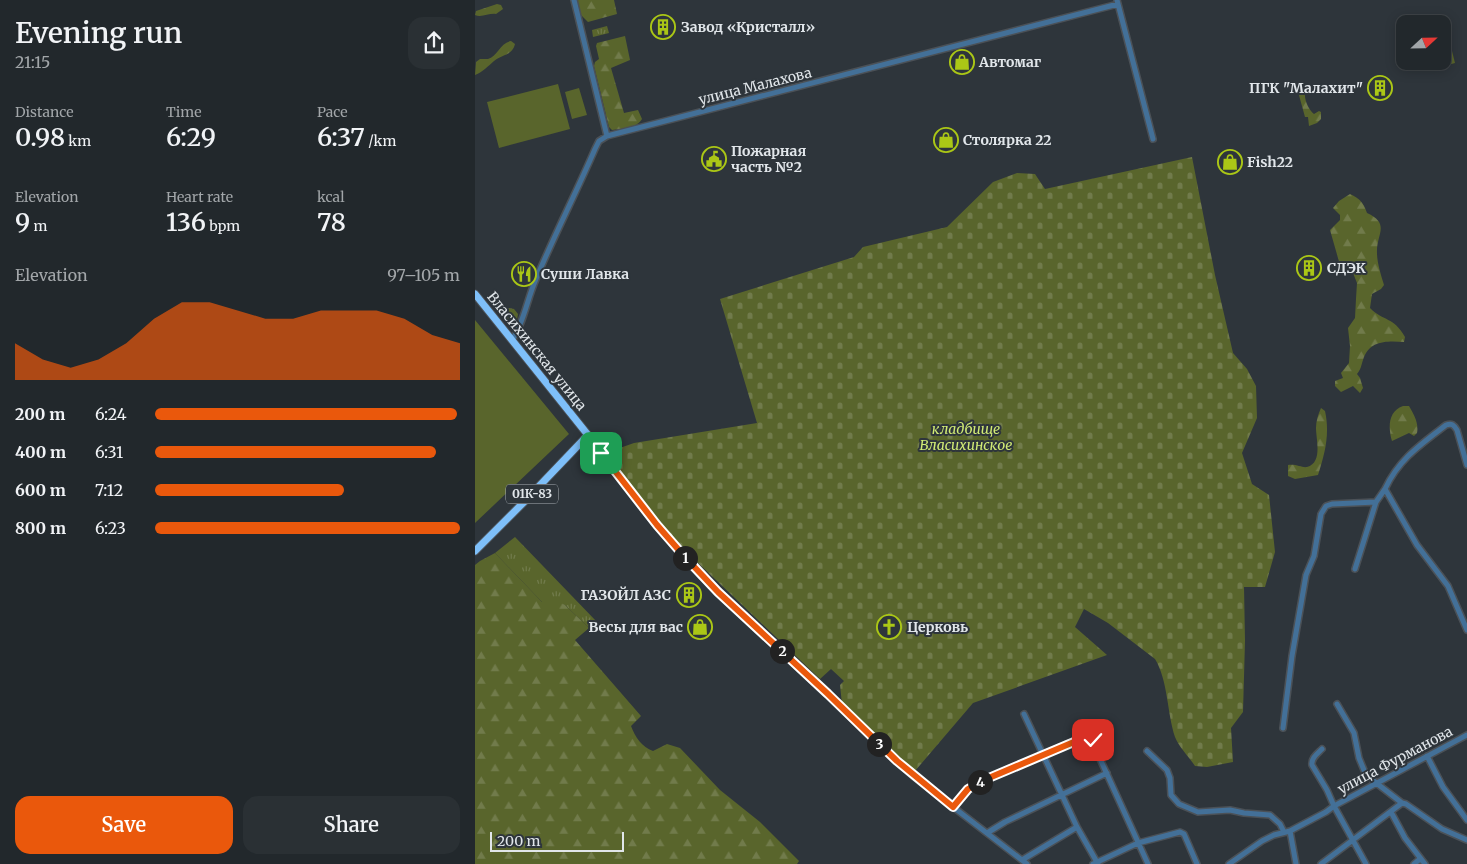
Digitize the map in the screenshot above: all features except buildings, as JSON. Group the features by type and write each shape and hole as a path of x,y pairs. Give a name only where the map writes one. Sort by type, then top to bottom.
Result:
{"highway":[{"name":"Власихинская улица","path":"475,294 588,435"},
{"name":"01К-83","path":"475,551 588,435"}],"street":[{"path":"512,340 519,331 535,279 595,149 599,141 607,136 574,0"},
{"path":"1117,2 1153,139"},
{"name":"улица Малахова","path":"607,136 1117,2"},
{"path":"1355,569 1376,502 1401,462 1445,425 1450,424 1454,425 1457,430 1467,465"},
{"name":"Власихинская улица","path":"588,435 645,511 713,587 897,761 1025,862"},
{"path":"1385,489 1417,545 1448,586 1467,630"},
{"path":"1283,728 1302,597 1306,575 1314,556 1321,514 1326,506 1332,504 1376,502"},
{"path":"1337,704 1354,733 1362,767 1368,778 1442,829 1467,840"},
{"path":"1024,714 1096,863 1138,844 1180,832 1184,834 1197,864"},
{"name":"улица Фурманова","path":"1229,864 1240,861 1253,847 1326,812 1333,806 1375,783 1467,735"},
{"path":"953,807 968,789 984,780 1074,741 1090,737 1148,864"},
{"path":"1322,749 1314,757 1311,762 1312,765 1366,864"},
{"path":"1147,751 1167,770 1170,778 1171,795 1179,804 1198,812 1229,810 1270,815 1276,819 1287,831 1296,864"},
{"path":"1427,756 1443,787 1467,820"},
{"path":"987,833 1061,794 1107,773"},
{"path":"1321,864 1402,803"},
{"path":"1391,812 1405,838 1425,864"},
{"path":"1025,862 1037,850 1077,827"},
{"path":"1414,864 1420,859"}],"green space":[{"path":"577,0 614,0 617,14 588,22 581,15"},
{"path":"497,4 501,5 503,9 496,14 475,15 476,11"},
{"path":"607,26 609,33 593,37 592,30"},
{"path":"625,36 630,60 611,68 624,113 638,110 642,119 633,126 612,130 609,127 594,66 595,62 599,59 596,46 597,43"},
{"path":"511,41 515,44 512,51 475,75 476,62 480,59 491,58 504,44"},
{"path":"1451,47 1455,63 1451,64"},
{"path":"558,84 570,129 499,148 487,102"},
{"path":"579,88 587,115 572,119 565,92"},
{"path":"1297,88 1305,93 1306,102 1314,114 1319,111 1321,112 1321,119 1317,123 1309,126 1308,117 1305,117"},
{"name":"кладбище Власихинское","path":"1192,157 1215,275 1233,353 1247,369 1256,386 1257,418 1242,453 1252,484 1269,495 1275,552 1265,587 1244,587 1243,712 1231,728 1233,762 1207,767 1195,766 1175,737 1165,687 1155,659 1108,623 1084,609 1075,627 1107,655 973,703 915,771 842,704 840,685 844,681 831,669 820,679 697,562 670,534 608,455 617,449 634,443 757,423 720,299 854,257 863,247 947,227 993,182 1017,173 1035,174 1045,189"},
{"path":"1350,194 1361,201 1367,213 1379,221 1381,230 1377,246 1377,257 1384,285 1372,294 1370,308 1392,322 1401,330 1405,337 1404,342 1385,342 1374,345 1366,353 1357,374 1363,388 1360,393 1353,386 1341,392 1335,386 1335,381 1343,378 1341,373 1349,363 1348,328 1355,318 1357,283 1351,268 1340,265 1330,230 1340,220 1340,215 1333,208 1339,201"},
{"path":"514,309 518,314 517,320 514,322 506,321 501,315 503,310"},
{"path":"475,320 569,434 475,523"},
{"path":"1403,406 1409,406 1413,413 1417,422 1417,433 1414,436 1409,433 1392,441 1390,420 1394,412"},
{"path":"1321,408 1325,411 1327,436 1318,475 1295,479 1288,476 1288,465 1307,467 1312,465 1317,456 1316,423"},
{"path":"515,537 597,622 589,628 565,605 542,602 495,553"},
{"path":"495,553 542,602 555,600 565,605 589,628 575,640 641,716 631,726 642,744 653,751 667,744 680,748 720,790 760,822 799,861 797,864 475,864 475,565"}],"place":[{"name":"Завод «Кристалл»","path":"663,27"},
{"name":"Автомаг","path":"962,62"},
{"name":"ПГК \"Малахит\"","path":"1380,88"},
{"name":"Столярка 22","path":"946,140"},
{"name":"Пожарная часть №2","path":"714,159"},
{"name":"Fish22","path":"1230,162"},
{"name":"СДЭК","path":"1309,268"},
{"name":"Суши Лавка","path":"524,274"},
{"name":"ГАЗОЙЛ АЗС","path":"689,595"},
{"name":"Весы для вас","path":"700,627"},
{"name":"Церковь","path":"889,627"}],"route":[{"path":"601,453 645,511 718,592 913,776 953,807 968,789 984,780 1081,739 1090,737 1093,740"}]}
